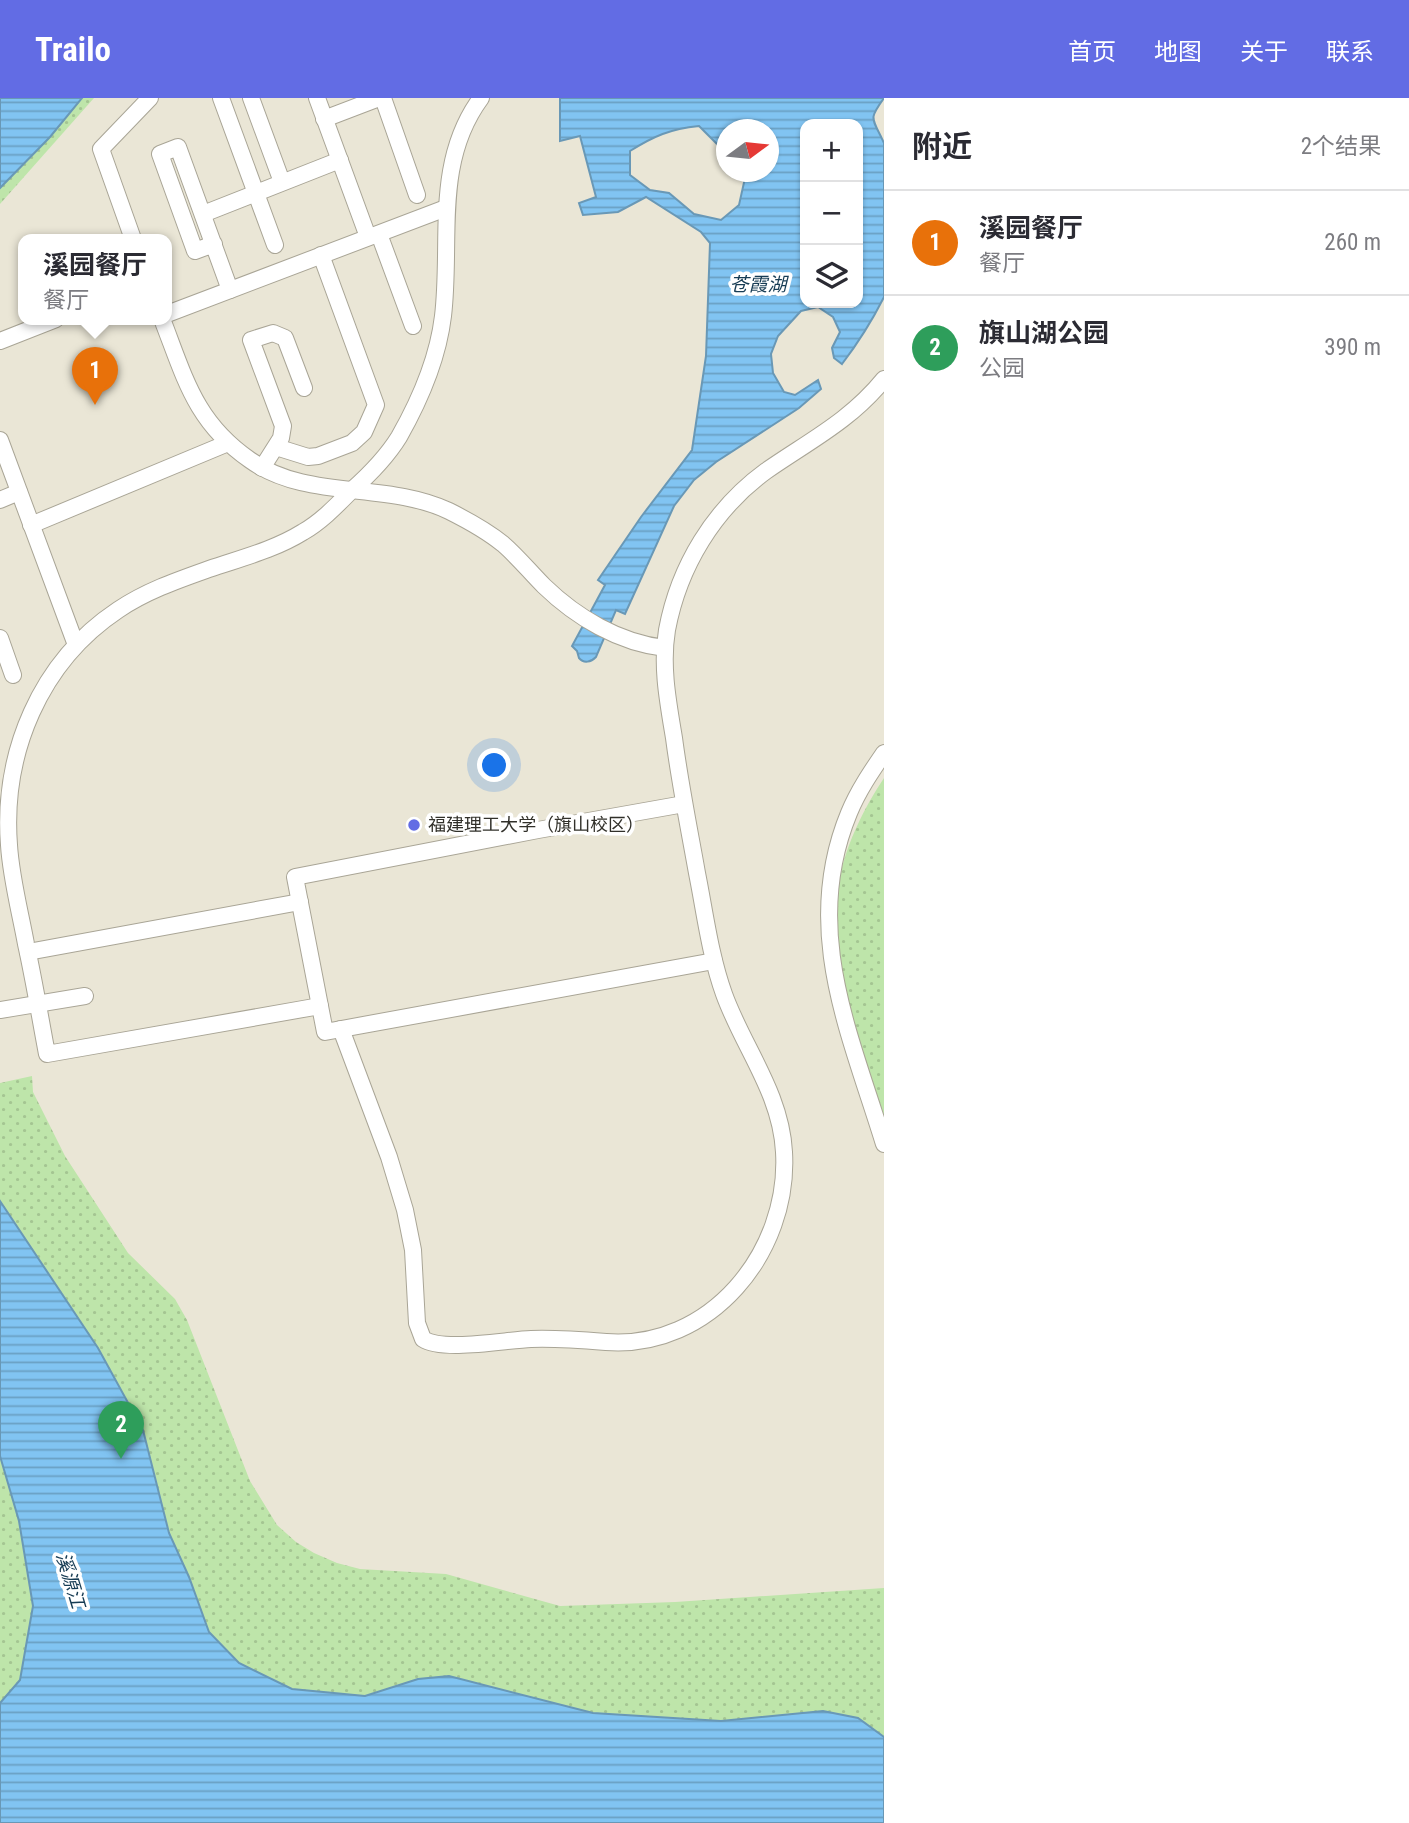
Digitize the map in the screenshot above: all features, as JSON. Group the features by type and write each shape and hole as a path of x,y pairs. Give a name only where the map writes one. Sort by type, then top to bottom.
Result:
{"street":[{"path":"131,234 101,149 150,98"},
{"path":"221,98 275,245"},
{"path":"251,98 282,183"},
{"path":"317,98 340,160 413,326"},
{"path":"324,119 381,98 417,195"},
{"path":"320,1006 47,1054 12,873 4,795 27,720 48,682 76,645 118,610 154,590 253,555 304,532 321,520 381,462 399,436 435,355 444,299 446,208 453,156 477,100"},
{"path":"214,244 195,251 160,154 178,147 214,244 230,290"},
{"path":"203,214 340,160"},
{"path":"172,312 446,208"},
{"path":"276,447 308,457 352,443 364,432 376,405 321,255"},
{"path":"0,341 41,325"},
{"path":"164,325 193,400 213,429 262,468 277,476 306,484 407,496 435,505 500,542 544,586 586,620 620,636 665,648"},
{"path":"262,468 283,431 282,420 251,340 273,332 285,338 304,388"},
{"path":"341,1029 402,1198 413,1250 418,1323 423,1339 438,1345 530,1339 618,1343 659,1338 710,1312 740,1285 764,1249 771,1231 784,1180 783,1136 776,1108 729,1008 714,961 668,702 665,648 671,613 680,584 695,551 712,524 744,489 837,425 863,403 884,379"},
{"path":"0,440 76,645"},
{"path":"32,525 228,443"},
{"path":"0,500 19,492"},
{"path":"0,638 13,675"},
{"path":"884,753 858,796 843,831 833,868 829,909 830,952 835,981 884,1144"},
{"path":"684,804 295,877 325,1032 714,961"},
{"path":"28,952 300,902"},
{"path":"0,1010 85,996"}],"green space":[{"path":"0,98 94,98 0,204"},
{"path":"884,778 884,1123 848,1004 837,942 836,911 839,881 851,840"},
{"path":"32,1076 33,1092 65,1156 128,1253 175,1299 187,1320 250,1481 277,1525 314,1553 360,1569 446,1574 560,1606 675,1602 884,1588 884,1823 0,1823 0,1083"}],"water":[{"path":"0,98 82,98 50,137 0,188"},
{"name":"苍霞湖","path":"560,98 884,98 874,119 884,143 884,297 865,332 842,364 834,358 832,348 840,332 833,317 820,308 863,308 863,119 800,119 800,308 814,308 801,311 778,336 771,354 773,373 784,392 795,395 818,380 821,389 799,408 716,462 694,480 674,506 625,614 616,610 596,657 588,662 579,658 572,646 605,585 598,580 692,450 706,356 710,243 701,232 646,197 618,212 583,215 579,203 596,197 580,136 560,141","holes":["716,119 779,119 779,182 744,182 739,205 721,220 694,214 669,193 650,190 630,175 630,151 663,134 699,126 716,143"]},
{"name":"溪源江","path":"0,1201 98,1348 143,1430 169,1533 209,1632 239,1663 292,1689 365,1696 418,1679 449,1676 593,1713 721,1721 823,1711 858,1718 884,1737 884,1823 0,1823 0,1703 20,1680 33,1606 19,1521 0,1456"}],"place":[{"name":"溪园餐厅","path":"95,405"},
{"name":"福建理工大学（旗山校区）","path":"414,825"},
{"name":"旗山湖公园","path":"121,1459"}]}
